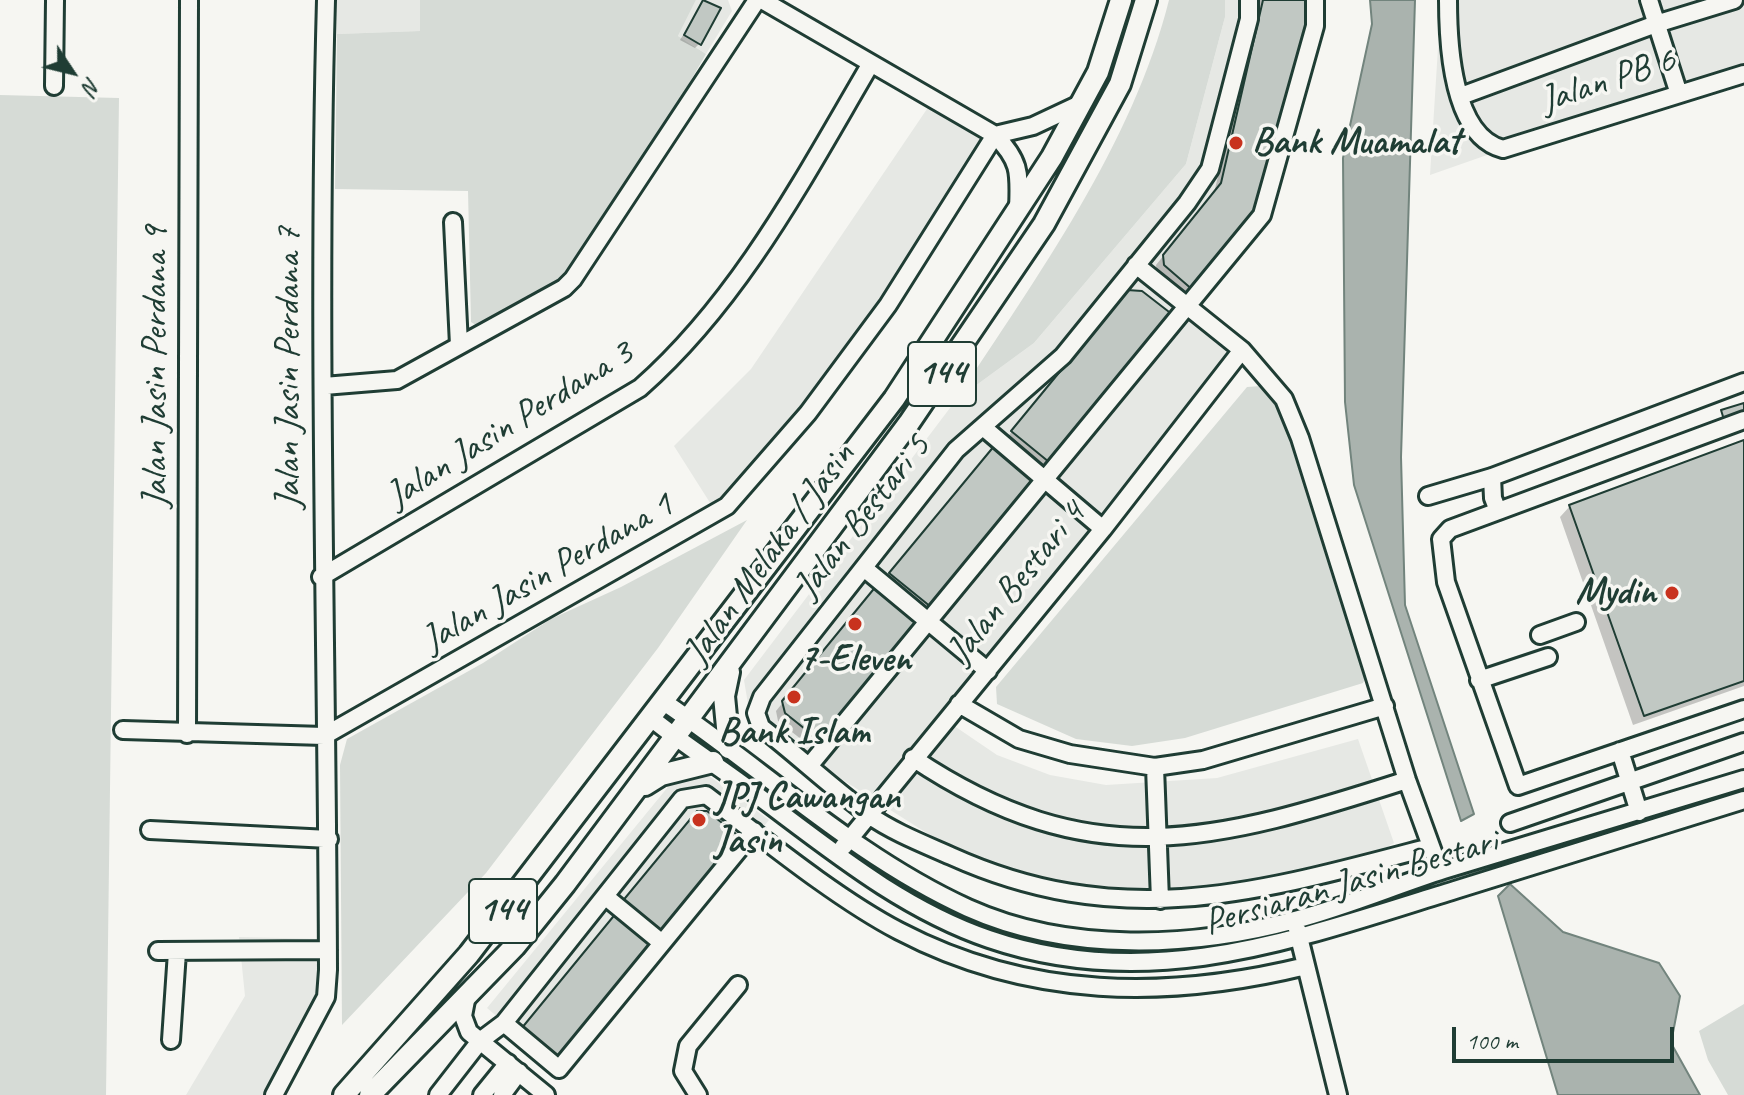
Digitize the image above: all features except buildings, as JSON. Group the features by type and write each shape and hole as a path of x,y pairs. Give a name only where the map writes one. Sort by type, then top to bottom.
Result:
{"main road":[{"name":"Jalan Melaka / Jasin","path":"344,1095 469,954 894,399 1018,211 1082,103 1098,72 1121,0"},
{"name":"Jalan Melaka / Jasin","path":"370,1095 515,946 729,668 909,423 1044,224 1120,84 1146,0"},
{"path":"729,668 724,696 729,748"},
{"path":"634,792 661,775 713,762"}],"street":[{"path":"54,86 55,0"},
{"name":"Jalan Jasin Perdana 9","path":"187,734 189,0"},
{"name":"Jalan Jasin Perdana 7","path":"324,736 321,179 326,0"},
{"path":"324,386 397,380 564,288 573,279 759,0 995,135 1014,155 1019,171 1018,211"},
{"name":"Jalan Bestari 5","path":"1249,0 1249,19 1210,169 1063,356 956,450 762,697 756,713 761,727 871,816 971,865 1024,884 1091,897 1160,900 1272,888 1430,847"},
{"path":"810,765 1267,207 1315,26 1315,0"},
{"path":"1448,0 1448,53 1461,96 1656,24 1734,0"},
{"path":"1649,0 1678,91"},
{"name":"Jalan Jasin Perdana 3","path":"321,577 640,388 672,360 709,318 755,255 870,65"},
{"name":"Jalan PB 6","path":"1461,96 1473,132 1492,146 1503,149 1678,91 1744,74"},
{"path":"995,135 1033,126 1082,103"},
{"name":"Jalan Jasin Perdana 1","path":"324,736 727,506 808,413 888,305 995,135"},
{"path":"453,222 459,345"},
{"path":"1136,265 1242,350 1284,399 1407,780 1440,871"},
{"name":"Jalan Bestari 4","path":"838,855 913,758 1103,529 1242,350"},
{"path":"1428,496 1492,477 1744,382"},
{"path":"1744,420 1450,529 1441,539 1442,568 1518,786 1744,709"},
{"path":"983,427 1103,529"},
{"path":"1492,477 1493,498 1498,511"},
{"path":"864,568 988,671"},
{"path":"1540,635 1576,622"},
{"path":"1479,680 1548,657"},
{"path":"959,704 1019,739 1070,754 1155,767 1203,760 1385,706"},
{"name":"Persiaran Jasin Bestari","path":"658,710 689,719 848,839 918,884 972,910 1035,929 1092,940 1201,938 1295,920 1440,871 1744,779"},
{"name":"Persiaran Jasin Bestari","path":"658,710 675,738 713,762 838,855 924,912 990,939 1058,956 1161,963 1247,952 1744,800"},
{"path":"123,730 324,736 329,839 326,997 274,1095"},
{"path":"1510,823 1744,742"},
{"path":"1620,751 1639,812"},
{"path":"913,758 962,791 1035,821 1105,836 1158,837 1231,829 1321,807 1407,780"},
{"path":"1155,767 1160,900"},
{"path":"438,1095 480,1041 504,1023 682,799 706,795 898,931 963,958 1036,979 1104,989 1180,989 1240,982 1306,966"},
{"path":"150,830 329,839"},
{"path":"504,1023 559,1069 754,831"},
{"path":"606,897 662,943"},
{"path":"1295,920 1338,1095"},
{"path":"158,951 328,950"},
{"path":"171,1040 177,952"},
{"path":"698,1095 683,1071 688,1046 738,985"},
{"path":"468,994 463,1016 469,1032 513,1067 528,1089 546,1095"},
{"path":"482,1095 513,1067"},
{"path":"502,1095 513,1067"}],"shaded area":[{"path":"337,0 420,0 421,31 337,34"},
{"path":"420,0 696,0 678,36 706,54 634,178 559,281 479,327 471,322 468,191 335,189 337,34 420,31"},
{"path":"696,0 728,0 732,11 706,54 678,36"},
{"path":"1169,0 1225,0 1225,17 1186,164 1034,343 956,400 1049,257 1107,158 1153,54"},
{"path":"1225,0 1326,0 1324,32 1275,207 1195,306 1251,350 944,719 997,755 1050,775 1106,785 1217,778 1358,739 1394,843 1368,858 1177,893 1091,890 1011,871 941,842 751,722 744,680 956,400 1034,343 1186,164 1225,17"},
{"path":"1370,0 1415,0 1401,457 1405,605 1474,814 1461,821 1354,485 1345,402 1343,158 1372,24"},
{"path":"1441,0 1744,0 1744,65 1430,175"},
{"path":"0,95 119,98 106,1095 0,1095"},
{"path":"929,106 990,137 938,224 789,435 714,509 674,446 751,369"},
{"path":"1261,386 1277,400 1368,672 1363,683 1185,738 1132,746 1076,739 997,704 996,687 1247,387"},
{"path":"747,520 658,648 486,873 342,1025 340,765 347,739 483,663 551,619 621,587"},
{"path":"708,775 769,820 563,1072 487,1008 672,782"},
{"path":"1510,884 1563,932 1659,963 1680,996 1671,1043 1700,1095 1558,1095 1498,896"},
{"path":"239,937 322,939 321,993 268,1095 186,1095 245,996"},
{"path":"1744,1004 1744,1095 1728,1095 1708,1060 1699,1031"}],"place":[{"name":"Bank Muamalat","path":"1236,143"},
{"name":"Mydin","path":"1672,593"},
{"name":"7-Eleven","path":"855,624"},
{"name":"Bank Islam","path":"794,697"},
{"name":"JPJ Cawangan Jasin","path":"699,820"}]}
